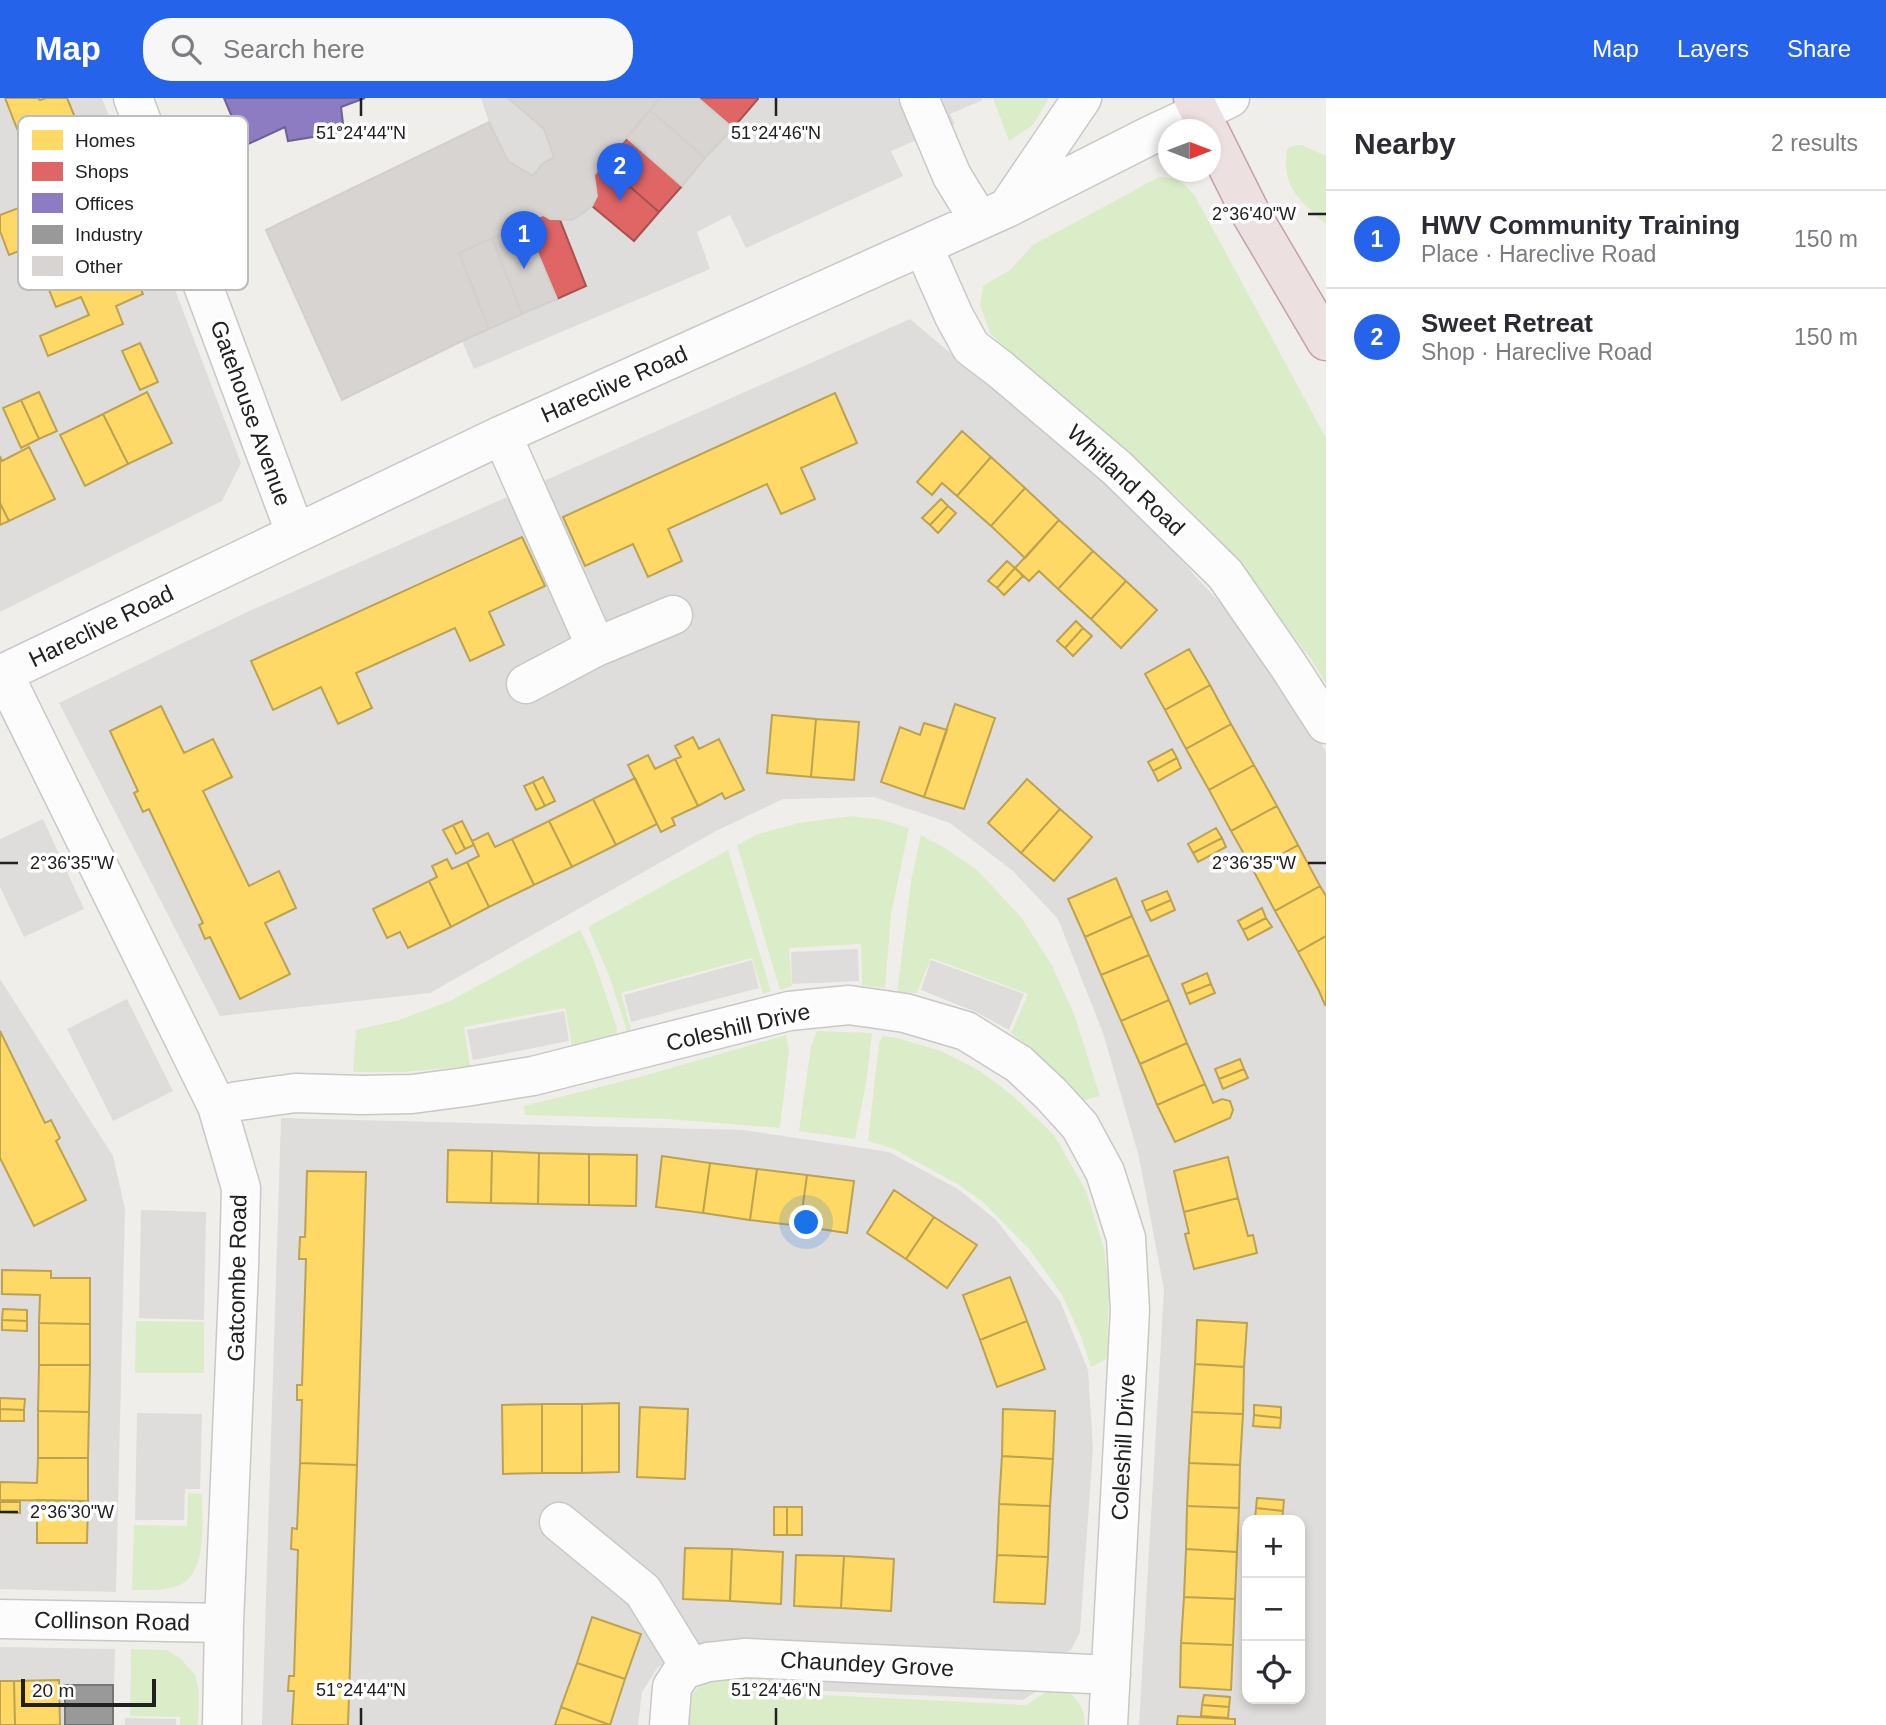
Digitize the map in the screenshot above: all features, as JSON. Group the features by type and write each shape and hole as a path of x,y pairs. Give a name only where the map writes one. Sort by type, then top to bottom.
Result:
{"highway":[{"path":"1209,114 1251,214 1326,341"}],"street":[{"name":"Gatehouse Avenue","path":"133,98 140,116"},
{"path":"919,98 952,176 993,214 1082,98"},
{"name":"Hareclive Road","path":"1,674 502,435 1209,114"},
{"name":"Whitland Road","path":"923,246 971,347 1117,468 1225,574 1326,724"},
{"name":"Gatehouse Avenue","path":"205,290 295,532"},
{"path":"502,435 596,647"},
{"path":"526,684 596,647 673,615"},
{"name":"Gatcombe Road","path":"1,674 217,1106 240,1188 222,1725"},
{"name":"Coleshill Drive","path":"217,1106 295,1093 412,1094 466,1087 533,1076 789,1011 849,1005 905,1013 966,1031 1019,1064 1080,1126 1105,1172 1126,1238 1130,1310 1108,1725"},
{"path":"559,1522 643,1591 690,1667 683,1670 672,1687 669,1725"},
{"name":"Collinson Road","path":"0,1619 224,1623"},
{"name":"Chaundey Grove","path":"690,1667 746,1658 1111,1675"}],"shaded area":[{"path":"0,98 102,98 109,116 18,116 18,290 175,290 241,463 222,501 0,612"},
{"path":"481,98 508,98 544,129 554,157 542,164 533,176 508,161 489,122"},
{"path":"758,98 983,100 950,114 955,124 891,151 903,176 746,248 730,215 697,232 710,269 474,369 462,341 585,286 560,220 572,220 592,206 635,241"},
{"path":"910,319 1131,505 1222,605 1316,732 1326,752 1326,1725 1139,1725 1164,1290 1139,1157 1103,1033 1058,919 1013,871 950,823 874,797 783,799 716,831 430,993 220,1016 59,703 247,612"},
{"path":"678,626 690,654 533,723 521,695"},
{"path":"43,819 84,909 24,937 0,887 0,839"},
{"path":"858,949 859,981 792,984 791,952"},
{"path":"752,960 759,988 631,1022 624,995"},
{"path":"931,960 1024,994 1009,1030 976,1012 921,990"},
{"path":"0,979 113,1156 125,1209 116,1592 0,1589"},
{"path":"127,999 173,1091 113,1121 67,1029"},
{"path":"564,1011 569,1041 473,1060 467,1030"},
{"path":"281,1118 744,1130 889,1152 958,1189 996,1220 1060,1301 1088,1370 1093,1448 1080,1632 1071,1650 1050,1658 686,1649 658,1667 642,1692 638,1725 262,1725"},
{"path":"141,1210 206,1212 204,1320 139,1318"},
{"path":"137,1413 202,1414 200,1489 185,1489 184,1520 135,1520"},
{"path":"557,1494 630,1494 630,1528 599,1529 599,1590 510,1590 510,1505 556,1505"},
{"path":"0,1647 115,1649 113,1725 0,1725"},
{"path":"775,1675 1039,1690 1023,1700 785,1689"},
{"path":"125,1718 176,1719 176,1725 125,1725"}],"green space":[{"path":"993,98 1049,98 1033,125 1009,141"},
{"path":"1302,145 1326,156 1326,224 1308,208 1290,183 1287,174 1287,149"},
{"path":"1158,178 1158,182 1181,182 1194,194 1326,438 1326,684 1311,659 1240,566 1179,499 1007,352 990,333 980,305 983,286 1010,270 1033,245"},
{"path":"852,816 883,820 909,828 891,914 885,988 862,985 861,944 789,948 792,986 780,990 737,845 758,834 799,823"},
{"path":"921,835 977,870 1021,917 1053,967 1075,1017 1100,1096 1081,1101 1030,1048 1011,1033 1028,994 931,958 917,993 897,992 911,881"},
{"path":"728,850 771,991 763,994 752,958 621,993 631,1029 627,1032 610,978 588,927"},
{"path":"580,930 592,955 617,1028 616,1034 572,1046 565,1008 464,1027 470,1066 404,1072 353,1072 356,1030 399,1020 450,1001"},
{"path":"817,1031 872,1033 866,1084 855,1139 799,1131 811,1046"},
{"path":"786,1035 789,1050 780,1128 668,1119 525,1115 524,1106 643,1076"},
{"path":"883,1036 941,1051 980,1071 1012,1095 1054,1135 1086,1191 1104,1248 1109,1289 1107,1359 1091,1367 1082,1339 1062,1295 1030,1250 983,1202 959,1185 894,1149 868,1141 879,1043"},
{"path":"136,1321 204,1322 204,1373 135,1373"},
{"path":"188,1493 202,1494 201,1546 194,1571 187,1580 177,1586 132,1590 134,1525 187,1526"},
{"path":"131,1649 167,1650 181,1659 195,1675 199,1692 198,1725 180,1725 180,1717 130,1716"},
{"path":"767,1671 781,1693 1026,1705 1059,1684 1081,1706 1085,1725 683,1725 685,1705 704,1679"}],"building: Homes":[{"path":"5,98 67,98 74,116 18,116 18,131"},
{"path":"18,208 18,251 9,255 0,231 0,215"},
{"path":"49,290 141,290 143,294 116,306 123,324 48,356 40,336 89,315 81,297 56,307"},
{"path":"140,343 158,382 140,390 122,351"},
{"path":"39,392 57,431 39,439 21,400"},
{"path":"147,392 172,443 128,464 103,414"},
{"path":"835,393 857,443 801,468 815,499 781,514 767,484 668,529 682,561 648,577 633,544 585,566 563,517"},
{"path":"21,400 39,439 21,448 3,408"},
{"path":"103,414 128,464 85,486 60,435"},
{"path":"962,431 991,457 957,496 942,483 932,495 917,482"},
{"path":"29,447 55,499 9,521 0,503 0,456 2,461"},
{"path":"991,457 1025,488 991,526 957,496"},
{"path":"1025,488 1059,520 1025,558 991,526"},
{"path":"941,499 948,506 930,525 922,518"},
{"path":"0,503 9,521 0,525"},
{"path":"948,506 956,513 938,533 930,525"},
{"path":"1059,520 1093,551 1058,589 1039,571 1029,581 1015,568"},
{"path":"522,537 545,586 489,612 504,645 470,661 455,628 356,673 372,708 338,724 321,687 273,710 251,661"},
{"path":"1093,551 1126,581 1091,619 1058,589"},
{"path":"1007,561 1015,568 997,588 988,581"},
{"path":"1015,568 1023,576 1004,595 997,588"},
{"path":"1126,581 1157,610 1121,648 1091,619"},
{"path":"1076,621 1083,628 1065,648 1057,641"},
{"path":"1083,628 1092,636 1073,656 1065,648"},
{"path":"1189,649 1210,685 1165,710 1145,674"},
{"path":"1210,685 1231,724 1186,749 1165,710"},
{"path":"955,704 995,718 964,809 924,797"},
{"path":"161,706 184,753 213,739 232,777 203,791 249,886 279,871 296,908 265,923 290,974 240,999 210,937 205,939 199,925 203,923 149,809 143,812 134,793 138,791 110,731"},
{"path":"772,715 816,719 811,777 767,773"},
{"path":"816,719 859,722 854,780 811,777"},
{"path":"924,723 947,730 924,797 881,782 900,727 920,735"},
{"path":"1231,724 1254,765 1209,790 1186,749"},
{"path":"693,737 699,749 719,739 744,790 725,799 722,793 698,806 675,759 681,757 675,746"},
{"path":"1172,749 1177,758 1153,771 1148,762"},
{"path":"648,755 655,769 675,759 698,806 672,818 675,825 661,832 628,765"},
{"path":"1177,758 1181,768 1158,781 1153,771"},
{"path":"1254,765 1277,806 1231,831 1209,790"},
{"path":"543,777 555,801 545,806 533,782"},
{"path":"635,778 657,824 616,845 593,799"},
{"path":"1027,779 1060,809 1021,853 988,823"},
{"path":"533,782 545,806 536,810 524,786"},
{"path":"593,799 616,845 572,867 549,821"},
{"path":"1277,806 1298,845 1253,870 1231,831"},
{"path":"1060,809 1092,837 1054,881 1021,853"},
{"path":"462,821 474,845 465,849 453,825"},
{"path":"549,821 572,867 534,885 512,839"},
{"path":"453,825 465,849 456,854 443,830"},
{"path":"1216,828 1222,838 1193,853 1188,844"},
{"path":"488,833 495,847 512,839 534,885 489,907 467,862 479,856 472,841"},
{"path":"1222,838 1226,847 1198,862 1193,853"},
{"path":"1298,845 1320,886 1275,911 1253,870"},
{"path":"447,859 452,869 467,862 489,907 451,927 429,881 437,877 432,866"},
{"path":"1116,878 1132,916 1085,937 1068,899"},
{"path":"429,881 451,927 408,948 400,932 387,938 373,909"},
{"path":"1320,886 1326,896 1326,936 1298,952 1275,911"},
{"path":"1167,891 1171,900 1146,911 1142,901"},
{"path":"1171,900 1175,910 1151,921 1146,911"},
{"path":"1262,908 1266,918 1243,930 1238,921"},
{"path":"1132,916 1149,955 1101,975 1085,937"},
{"path":"1266,918 1272,927 1248,940 1243,930"},
{"path":"1326,936 1326,1005 1325,1005 1298,952"},
{"path":"1149,955 1169,1000 1121,1021 1101,975"},
{"path":"1207,973 1211,984 1186,994 1182,984"},
{"path":"1211,984 1215,993 1190,1004 1186,994"},
{"path":"1169,1000 1187,1043 1140,1064 1121,1021"},
{"path":"0,1031 45,1123 51,1120 60,1138 56,1141 86,1200 34,1226 0,1158"},
{"path":"1187,1043 1205,1084 1157,1105 1140,1064"},
{"path":"1240,1059 1244,1069 1219,1079 1215,1069"},
{"path":"1244,1069 1248,1078 1223,1089 1219,1079"},
{"path":"1205,1084 1213,1103 1222,1099 1230,1101 1233,1110 1230,1118 1175,1142 1157,1105"},
{"path":"448,1150 492,1151 491,1203 447,1202"},
{"path":"492,1151 539,1153 538,1204 491,1203"},
{"path":"539,1153 589,1154 589,1205 538,1204"},
{"path":"589,1154 637,1155 636,1206 589,1205"},
{"path":"662,1156 710,1163 703,1213 656,1207"},
{"path":"1228,1157 1238,1198 1184,1212 1174,1171"},
{"path":"710,1163 757,1169 750,1220 703,1213"},
{"path":"757,1169 807,1175 800,1226 750,1220"},
{"path":"307,1171 366,1172 357,1465 300,1463 302,1400 297,1400 297,1385 302,1385 306,1259 299,1259 300,1237 305,1237"},
{"path":"807,1175 854,1181 847,1233 800,1226"},
{"path":"894,1190 934,1217 906,1259 867,1233"},
{"path":"1238,1198 1248,1236 1253,1235 1257,1253 1194,1269 1185,1234 1189,1233 1184,1212"},
{"path":"934,1217 977,1245 947,1288 906,1259"},
{"path":"2,1270 51,1271 51,1278 90,1278 90,1324 39,1323 40,1295 2,1294"},
{"path":"1010,1277 1027,1321 980,1340 963,1295"},
{"path":"3,1309 27,1310 27,1321 2,1320"},
{"path":"2,1320 27,1321 27,1331 2,1330"},
{"path":"1197,1320 1247,1323 1244,1367 1195,1364"},
{"path":"1027,1321 1045,1369 997,1387 980,1340"},
{"path":"39,1323 90,1324 90,1365 39,1365"},
{"path":"1195,1364 1244,1367 1243,1414 1192,1412"},
{"path":"39,1365 90,1365 89,1412 38,1411"},
{"path":"0,1398 25,1399 24,1410 0,1409"},
{"path":"619,1403 619,1472 582,1473 582,1404"},
{"path":"542,1404 582,1404 582,1473 542,1473"},
{"path":"542,1404 542,1473 503,1474 502,1405"},
{"path":"1254,1405 1281,1407 1281,1418 1254,1415"},
{"path":"640,1407 688,1409 685,1479 637,1477"},
{"path":"0,1409 24,1410 24,1421 0,1421"},
{"path":"1003,1409 1055,1411 1053,1459 1002,1456"},
{"path":"38,1411 89,1412 88,1458 38,1458"},
{"path":"1192,1412 1243,1414 1240,1465 1189,1463"},
{"path":"1254,1415 1281,1418 1280,1428 1253,1426"},
{"path":"1002,1456 1053,1459 1050,1506 999,1504"},
{"path":"38,1458 88,1458 88,1501 0,1500 0,1482 37,1483"},
{"path":"300,1463 357,1465 348,1725 292,1725 294,1691 288,1691 289,1676 294,1676 298,1550 291,1549 292,1528 297,1529"},
{"path":"1189,1463 1240,1465 1239,1508 1187,1506"},
{"path":"1257,1498 1284,1500 1283,1511 1256,1508"},
{"path":"37,1500 88,1501 87,1543 37,1543"},
{"path":"0,1502 20,1502 20,1513 0,1512"},
{"path":"999,1504 1050,1506 1048,1557 997,1555"},
{"path":"1187,1506 1239,1508 1237,1552 1186,1549"},
{"path":"774,1507 787,1507 787,1535 774,1535"},
{"path":"787,1507 802,1507 802,1535 787,1535"},
{"path":"1256,1508 1283,1511 1283,1515 1255,1515"},
{"path":"685,1548 732,1549 730,1601 683,1599"},
{"path":"732,1549 783,1552 781,1604 730,1601"},
{"path":"1186,1549 1237,1552 1235,1599 1184,1597"},
{"path":"796,1555 844,1556 841,1608 794,1606"},
{"path":"997,1555 1048,1557 1045,1604 994,1602"},
{"path":"844,1556 894,1559 891,1611 841,1608"},
{"path":"1184,1597 1235,1599 1233,1645 1181,1643"},
{"path":"592,1617 641,1634 625,1679 577,1663"},
{"path":"1181,1643 1233,1645 1231,1690 1180,1687"},
{"path":"577,1663 625,1679 610,1725 561,1707"},
{"path":"59,1680 60,1725 15,1725 14,1681"},
{"path":"0,1681 14,1681 15,1725 0,1725"},
{"path":"1204,1695 1230,1697 1229,1707 1202,1705"},
{"path":"1202,1705 1229,1707 1228,1718 1201,1716"},
{"path":"561,1707 610,1725 555,1725"},
{"path":"1178,1716 1235,1719 1235,1725 1177,1725"}],"building: Shops":[{"path":"698,98 758,98 758,99 733,128"},
{"path":"627,138 682,186 659,212 604,164"},
{"path":"604,164 659,212 634,241 592,206 597,196 594,175"},
{"path":"543,215 560,220 586,286 557,299 525,223"}],"building: Offices":[{"path":"224,98 365,98 341,107 344,132 288,141 285,127 248,144 248,116 232,116"}],"building: Industry":[{"path":"65,1685 113,1685 113,1725 65,1725"}],"building: Other":[{"path":"508,98 660,98 594,175 597,196 592,206 583,213 572,220 550,219 543,215 459,253 489,329 342,400 266,230 489,122 508,161 533,176 542,164 554,157 544,129"},
{"path":"660,98 698,98 733,128 705,158 650,110"},
{"path":"650,110 705,158 682,186 627,138"},
{"path":"525,223 557,299 522,314 492,238"},
{"path":"492,238 522,314 489,329 459,253"}],"place":[{"name":"Sweet Retreat","path":"620,201"},
{"name":"HWV Community Training","path":"524,269"}]}
